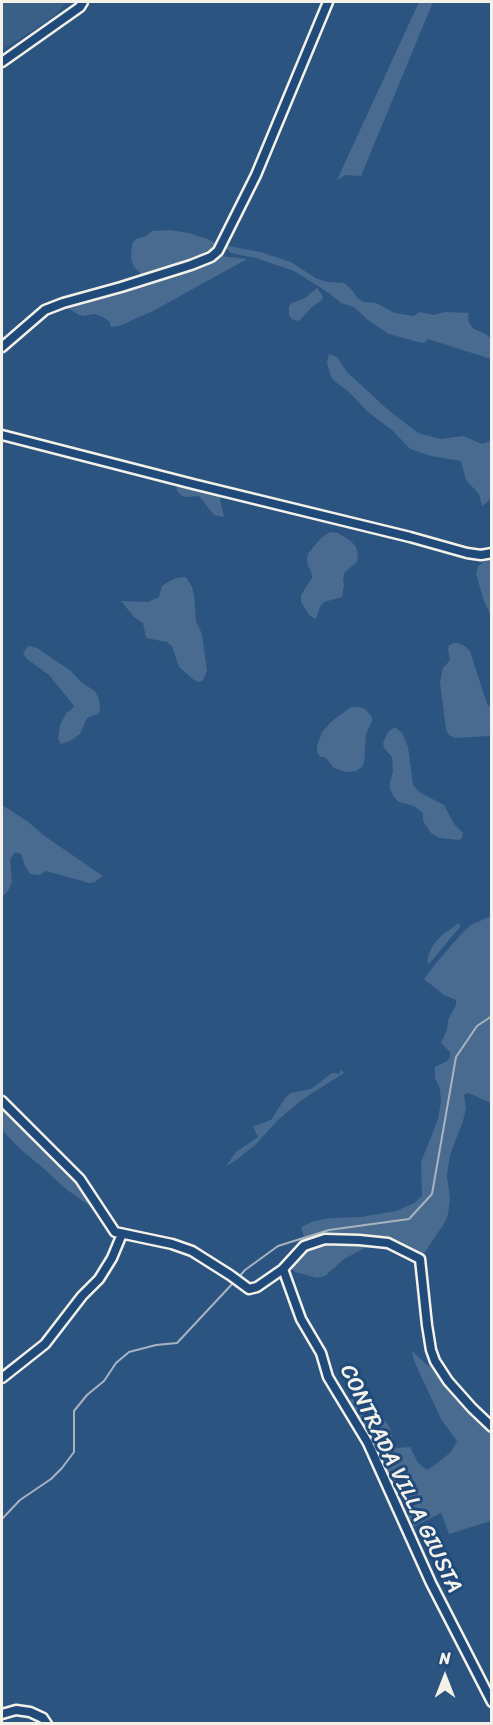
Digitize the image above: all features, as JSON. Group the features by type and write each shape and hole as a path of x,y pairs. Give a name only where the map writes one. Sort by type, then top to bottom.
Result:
{"street":[{"path":"2,62 84,2"},
{"path":"2,347 45,310 191,265 211,257 218,251 256,175 328,2"},
{"path":"2,435 410,537 467,554 492,553"},
{"path":"2,1101 80,1179 115,1232 172,1244 192,1251 249,1289 257,1287 283,1269 304,1246 325,1239 388,1243 420,1259 427,1325 435,1361 448,1381 492,1427"},
{"path":"2,1377 45,1344 82,1296 99,1279 112,1258 122,1234"},
{"name":"CONTRADA VILLA GIUSTA","path":"283,1269 301,1318 321,1353 328,1377 368,1443 431,1583 492,1702"},
{"path":"2,1714 16,1710 30,1712 43,1718 47,1724"}],"shaded area":[{"path":"2,2 67,2 53,17 2,50"},
{"path":"419,2 433,2 361,176 346,175 337,180"},
{"path":"170,230 208,239 218,245 208,254 195,260 143,276 134,267 131,259 132,244 136,239 152,231"},
{"path":"223,245 260,252 291,262 317,279 344,283 358,299 376,303 395,313 414,316 419,312 434,315 445,312 469,313 469,323 474,329 491,339 491,359 428,339 424,343 389,334 354,307 341,303 294,271 256,258 231,253"},
{"path":"221,256 247,259 153,311 119,326 111,327 109,321 94,314 79,315 62,304"},
{"path":"317,288 323,297 322,300 299,321 292,319 289,315 289,306 305,298"},
{"path":"329,354 337,357 347,372 386,408 418,433 441,439 463,436 482,444 491,439 491,499 482,506 479,494 466,480 461,461 431,456 410,449 393,431 368,412 331,377 327,363"},
{"path":"176,482 221,493 220,500 224,517 214,515 199,496 182,496 177,491"},
{"path":"330,532 338,533 351,541 356,547 358,557 357,562 345,572 342,597 324,602 316,619 309,615 304,607 301,595 312,578 308,566 308,554 320,539"},
{"path":"491,554 491,616 476,574 478,566"},
{"path":"186,577 194,594 196,621 202,634 207,671 203,680 199,682 179,667 172,646 167,642 146,638 143,623 134,617 121,601 148,602 159,597 162,586 168,582"},
{"path":"458,643 470,651 487,704 491,708 491,734 489,736 455,738 446,730 440,682 443,668 450,660 449,646"},
{"path":"30,646 37,648 71,671 82,683 95,691 99,699 98,714 87,718 80,734 70,741 61,744 58,739 60,725 67,712 74,706 49,675 23,654"},
{"path":"351,707 365,709 372,717 372,721 366,734 364,763 356,771 346,772 334,768 325,757 320,757 317,746 322,732 332,721"},
{"path":"395,727 402,733 408,747 413,785 419,792 444,805 454,824 463,833 459,840 440,838 431,833 423,821 423,813 414,806 399,802 394,797 390,789 393,772 392,757 384,748 383,743 388,732"},
{"path":"2,805 103,876 89,883 46,871 40,875 30,874 21,854 15,852 10,859 12,882 2,897"},
{"path":"491,916 491,1103 471,1094 464,1095 466,1108 448,1167 450,1198 445,1222 423,1255 419,1257 381,1243 367,1247 344,1259 325,1276 317,1278 295,1272 290,1263 295,1248 304,1236 301,1227 314,1221 331,1218 361,1217 396,1211 414,1203 422,1196 421,1162 438,1119 441,1102 440,1089 435,1078 435,1067 450,1057 450,1052 441,1043 447,1030 448,1020 456,1005 456,1000 444,995 424,979 463,932 471,925"},
{"path":"459,923 460,927 428,965 428,956 433,945 442,935"},
{"path":"341,1070 344,1073 303,1099 278,1120 255,1145 226,1166 236,1152 258,1137 253,1126 272,1119 285,1098 291,1093 311,1089 332,1073 339,1074"},
{"path":"2,1102 76,1176 108,1223 20,1149 2,1130"},
{"path":"412,1351 427,1365 434,1365 491,1432 491,1521 449,1534 441,1513 409,1529 346,1404 355,1396 362,1397 390,1428 393,1443 397,1448 410,1447 418,1463 427,1470 435,1465 451,1452 457,1441 441,1419"}],"waterway":[{"path":"238,1278 245,1270 278,1246 329,1230 409,1219 432,1194 456,1057 477,1026 492,1016"},
{"path":"2,1519 20,1500 51,1479 74,1452 74,1411 87,1395 104,1381 116,1363 129,1352 156,1345 177,1343 234,1282"}]}
